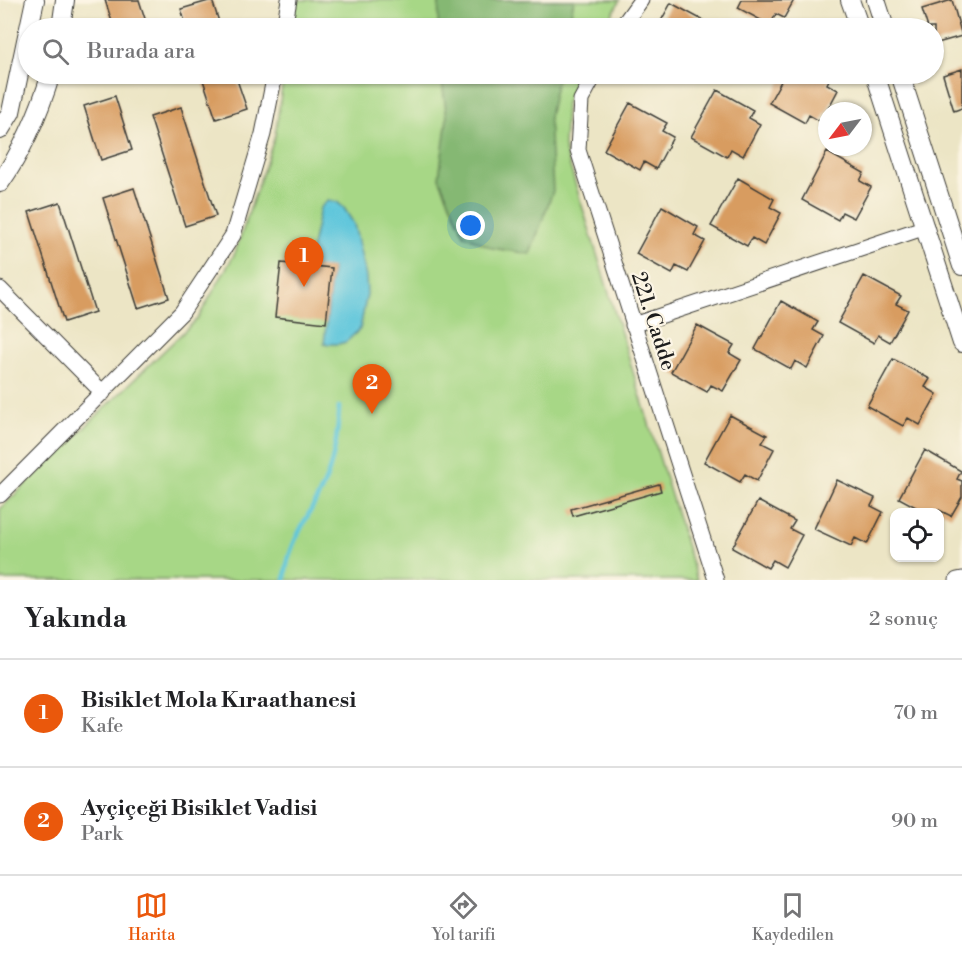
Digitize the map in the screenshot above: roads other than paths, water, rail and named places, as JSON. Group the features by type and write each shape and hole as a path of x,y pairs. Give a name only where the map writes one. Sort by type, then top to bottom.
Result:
{"street":[{"path":"31,18 35,0"},
{"path":"62,18 65,0"},
{"path":"286,18 290,0"},
{"path":"628,18 641,0"},
{"path":"850,0 856,18"},
{"path":"876,0 882,18"},
{"path":"0,130 11,112 18,80"},
{"path":"0,183 12,167 40,112 48,84"},
{"path":"0,495 182,312 233,235 263,134 273,84"},
{"name":"221. Cadde","path":"590,84 581,100 578,150 716,580"},
{"path":"878,84 962,343"},
{"path":"903,84 962,266"},
{"path":"633,325 926,227"},
{"path":"0,289 103,393"},
{"path":"957,580 962,579"}],"water":[{"path":"328,200 337,202 344,208 354,224 366,277 367,294 360,329 346,342 338,344 324,344 332,269 308,266 320,208"}],"waterway":[{"path":"285,580 294,544 330,469 339,407"}],"place":[{"name":"Bisiklet Mola Kıraathanesi","path":"304,287"},
{"name":"Ayçiçeği Bisiklet Vadisi","path":"372,414"}]}
